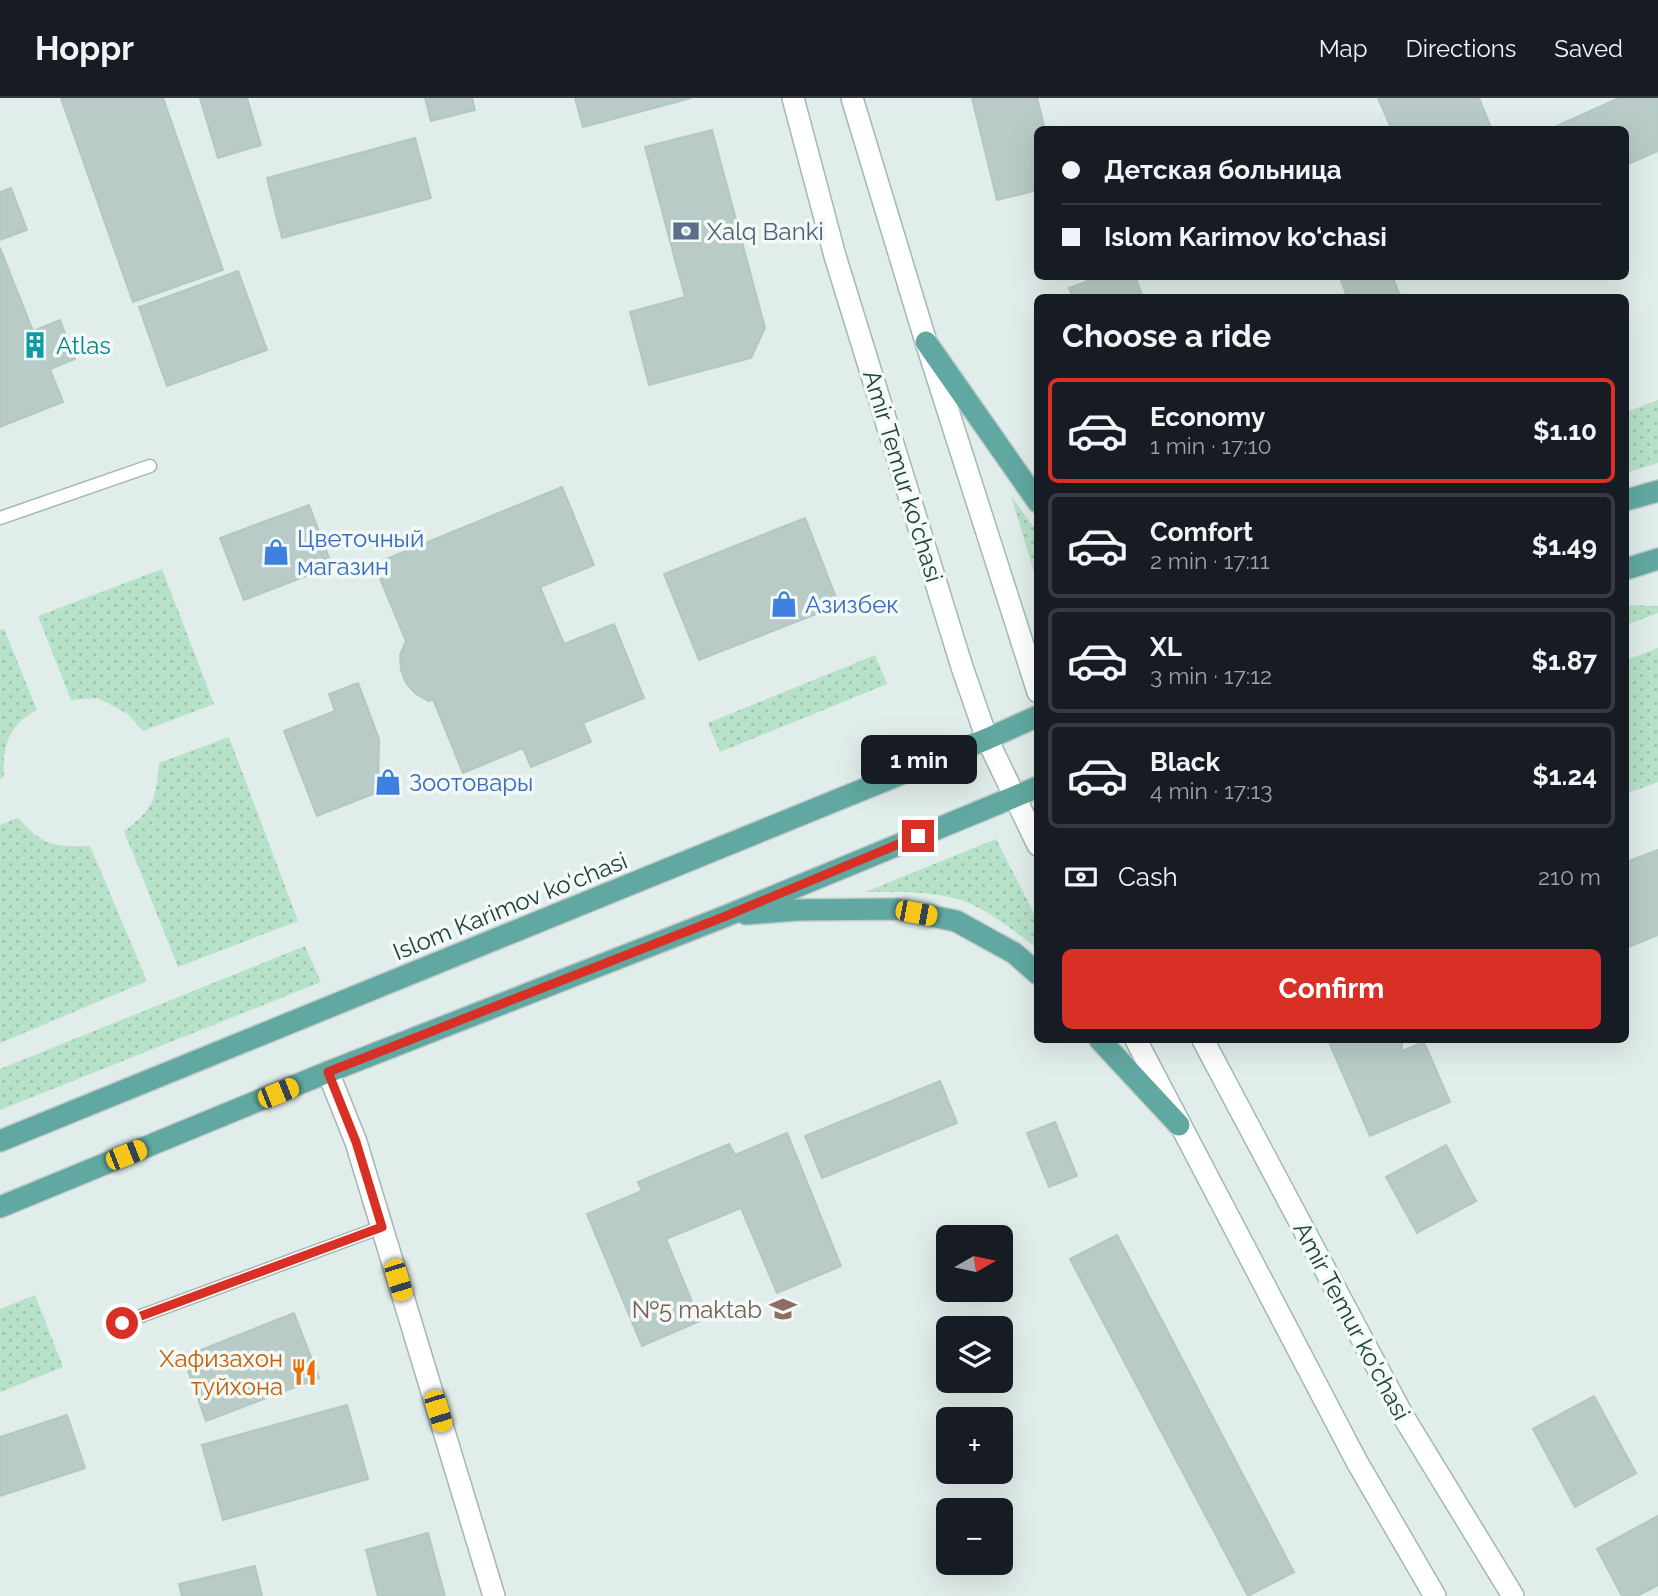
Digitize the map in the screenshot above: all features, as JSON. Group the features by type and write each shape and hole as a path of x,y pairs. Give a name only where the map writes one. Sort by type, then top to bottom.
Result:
{"main road":[{"name":"Amir Temur ko'chasi","path":"793,98 839,269 962,667 987,739 1034,837"},
{"path":"852,98 926,342 1034,680"},
{"path":"926,342 1034,496"},
{"path":"1629,499 1658,491"},
{"path":"1629,568 1658,559"},
{"name":"Islom Karimov ko‘chasi","path":"0,1141 1034,718"},
{"path":"0,1207 328,1072 726,916 1034,788"},
{"path":"726,916 796,910 897,909 956,921 1014,953 1034,970"},
{"path":"1103,1043 1179,1125"},
{"path":"1138,1043 1357,1462 1434,1596"},
{"name":"Amir Temur ko'chasi","path":"1205,1043 1403,1416 1513,1596"},
{"path":"328,1072 356,1142 494,1596"}],"lane":[{"path":"0,518 150,466"},
{"path":"122,1323 382,1227"}],"green space":[{"path":"1658,400 1658,463 1629,472 1629,411"},
{"path":"1011,496 1034,528 1034,572"},
{"path":"162,569 214,704 143,731 128,714 98,698 71,700 38,616"},
{"path":"1629,605 1658,606 1658,613 1629,624"},
{"path":"4,629 37,710 20,722 9,738 4,756 4,777 0,779 0,630"},
{"path":"1658,648 1658,782 1629,793 1629,659"},
{"path":"875,655 887,684 720,752 708,723"},
{"path":"229,737 298,921 178,967 124,831 142,816 152,802 159,763"},
{"path":"18,818 35,834 50,843 90,846 147,981 0,1043 0,825"},
{"path":"996,839 1034,913 1034,946 987,913 957,899 918,893 865,892"},
{"path":"305,946 321,982 0,1110 0,1069"},
{"path":"35,1295 63,1367 0,1392 0,1309"}],"building":[{"path":"61,98 163,98 223,270 133,302"},
{"path":"200,98 247,98 261,145 218,158"},
{"path":"425,98 472,98 475,110 431,121"},
{"path":"575,98 691,98 583,127"},
{"path":"972,98 1037,98 1044,126 1034,126 1034,191 997,200"},
{"path":"1378,98 1479,98 1490,126 1390,126"},
{"path":"1619,98 1658,98 1658,151 1629,164 1629,126 1557,126"},
{"path":"712,130 765,328 751,358 649,385 630,312 685,297 645,147"},
{"path":"415,138 431,198 282,238 267,178"},
{"path":"11,188 27,230 0,240 0,192"},
{"name":"Atlas","path":"0,248 33,331 60,320 75,359 50,369 63,402 0,427"},
{"path":"238,271 267,350 167,386 139,307"},
{"path":"1090,280 1136,280 1142,294 1071,294 1069,288"},
{"path":"1341,280 1394,280 1399,294 1346,294"},
{"path":"562,487 594,565 540,587 564,644 614,624 644,698 583,723 591,742 531,767 523,748 463,773 433,699 429,701 416,694 406,683 401,670 400,655 406,641 374,564"},
{"name":"Цветочный магазин","path":"309,505 332,566 244,600 220,538"},
{"path":"805,518 839,605 699,660 664,574"},
{"path":"358,683 379,739 378,792 317,816 284,731 335,711 329,694"},
{"path":"1658,850 1658,935 1629,947 1629,861"},
{"path":"1329,1043 1402,1043 1402,1051 1424,1043 1450,1102 1370,1136"},
{"path":"940,1081 957,1123 822,1178 805,1136"},
{"path":"1055,1122 1077,1176 1049,1187 1027,1133"},
{"path":"787,1133 841,1266 777,1293 741,1208 666,1239 700,1321 642,1346 587,1214 642,1191 638,1182 729,1144 735,1155"},
{"path":"1446,1145 1476,1201 1417,1233 1386,1177"},
{"path":"1117,1235 1294,1572 1248,1596 1070,1259"},
{"path":"294,1313 319,1378 206,1421 183,1357"},
{"path":"1594,1396 1636,1473 1575,1507 1533,1429"},
{"path":"347,1405 368,1479 223,1520 202,1445"},
{"path":"67,1415 85,1468 0,1496 0,1437"},
{"path":"1658,1516 1658,1585 1637,1596 1622,1596 1597,1549"},
{"path":"428,1533 445,1596 378,1596 366,1550"},
{"path":"255,1566 262,1596 182,1596 179,1584"}],"place":[{"name":"Xalq Banki","path":"686,231"},
{"name":"Atlas","path":"35,345"},
{"name":"Цветочный магазин","path":"276,552"},
{"name":"Азизбек","path":"784,604"},
{"name":"Зоотовары","path":"388,782"},
{"name":"№5 maktab","path":"783,1309"},
{"name":"Хафизахон туйхона","path":"304,1372"}],"route":[{"path":"122,1323 382,1227 356,1142 328,1072 726,916 918,836"}]}
